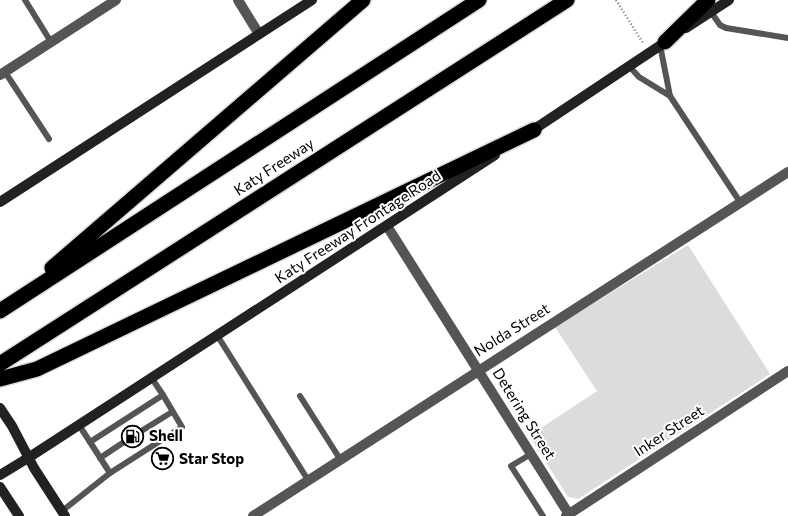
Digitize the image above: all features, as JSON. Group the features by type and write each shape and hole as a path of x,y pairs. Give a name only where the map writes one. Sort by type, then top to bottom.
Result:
{"highway":[{"path":"4,309 363,0"},
{"name":"Katy Freeway","path":"4,309 479,0"},
{"name":"Katy Freeway","path":"0,364 567,0"},
{"path":"662,44 709,6"},
{"path":"0,379 37,369 534,130"}],"main road":[{"path":"0,202 312,0"},
{"path":"709,6 729,0"},
{"name":"Katy Freeway Frontage Road","path":"0,474 28,458 387,226 662,44"},
{"path":"0,408 28,458 64,513"},
{"path":"0,487 19,516"}],"street":[{"path":"3,73 116,0"},
{"path":"238,0 259,34"},
{"name":"Nolda Street","path":"253,516 788,172"},
{"name":"Detering Street","path":"387,226 569,515"},
{"name":"Inker Street","path":"569,515 788,371"}],"lane":[{"path":"25,0 51,42"},
{"path":"709,6 720,25 726,28 788,38"},
{"path":"662,44 670,96 740,202"},
{"path":"629,66 639,77 670,96"},
{"path":"3,73 49,140"},
{"path":"217,335 308,480"},
{"path":"64,513 110,473 182,427 151,377"},
{"path":"90,442 162,396"},
{"path":"300,396 340,459"},
{"path":"143,430 172,412"},
{"path":"79,425 110,473"},
{"path":"100,458 124,442"},
{"path":"531,454 511,466 542,516"}],"path":[{"path":"616,0 638,34"}],"shaded area":[{"path":"688,245 770,374 578,499 568,497 529,436 597,391 555,327"}],"place":[{"name":"Shell","path":"133,436"},
{"name":"Star Stop","path":"163,459"}]}
